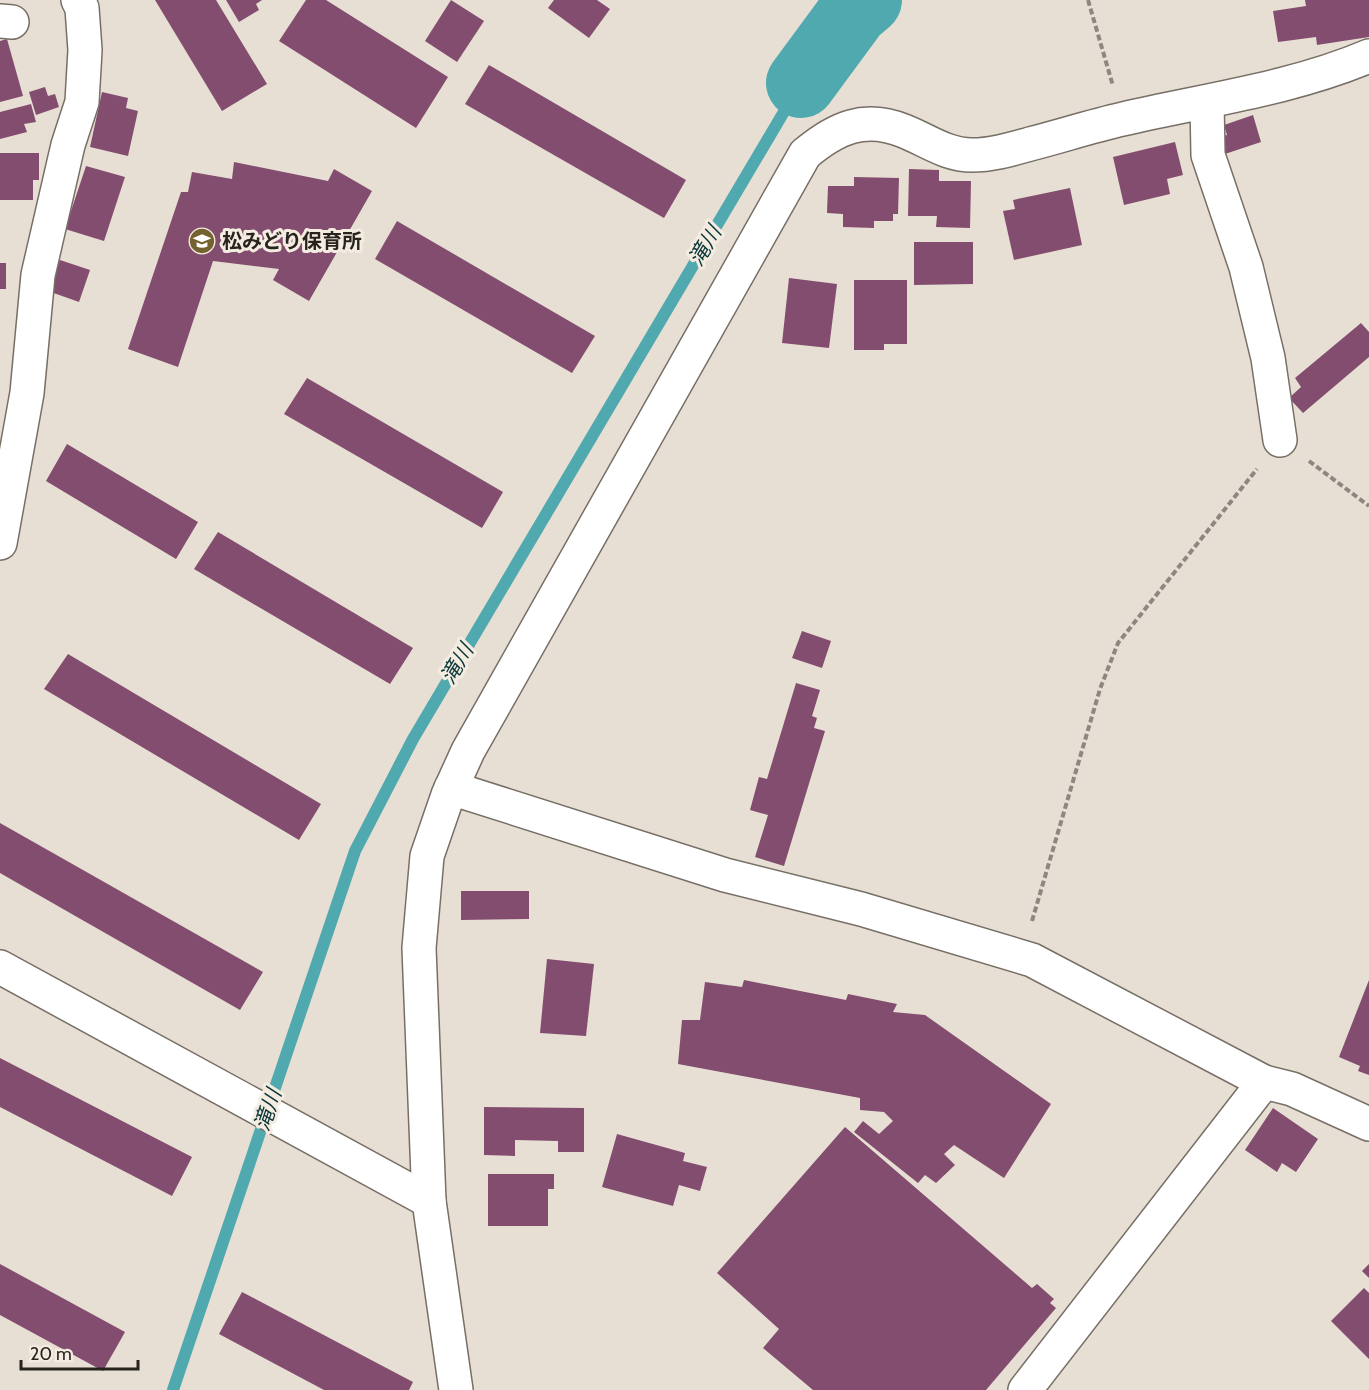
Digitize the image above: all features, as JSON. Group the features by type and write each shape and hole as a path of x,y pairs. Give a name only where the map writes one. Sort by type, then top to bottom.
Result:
{"street":[{"path":"0,543 27,393 38,275 68,145 82,102 85,50 82,8 78,0"},
{"path":"456,1390 429,1201 419,948 427,856 468,751 805,154 828,135 865,122 903,130 939,148 971,155 1006,150 1123,119 1207,102 1338,69 1369,56"},
{"path":"1207,102 1208,155 1246,267 1268,358 1280,440"},
{"path":"452,788 725,875 861,909 1032,960 1264,1082 1292,1089 1369,1124"},
{"path":"0,967 429,1201"},
{"path":"1025,1390 1264,1082"}],"path":[{"path":"1088,0 1123,119"},
{"path":"1021,957 1100,688 1118,642 1280,440 1369,506"}],"building":[{"path":"155,0 216,0 267,84 222,111"},
{"path":"226,0 262,0 256,4 259,10 239,22"},
{"path":"306,0 326,0 448,77 416,128 279,41"},
{"path":"451,0 484,21 457,62 425,41"},
{"path":"554,0 597,0 610,9 589,38 548,8"},
{"path":"1305,0 1369,0 1369,37 1317,45 1316,37 1278,42 1273,11 1306,6"},
{"path":"7,39 23,96 0,102 0,41"},
{"path":"489,65 686,180 664,218 465,104"},
{"path":"45,87 48,96 55,94 59,107 36,115 29,92"},
{"path":"102,92 128,98 126,108 138,111 128,156 90,147"},
{"path":"31,104 36,122 24,124 27,132 0,139 0,112"},
{"path":"1253,115 1261,142 1225,154 1220,137 1227,135 1224,125"},
{"path":"1175,142 1183,175 1167,179 1170,194 1124,205 1113,157"},
{"path":"0,153 39,153 39,180 33,180 33,200 0,200"},
{"path":"234,162 328,181 334,169 372,191 309,301 273,280 279,269 213,261 178,367 128,349 181,192 188,192 192,172 232,179"},
{"path":"86,166 125,177 104,241 65,229"},
{"path":"909,169 939,170 939,181 971,181 970,228 936,227 937,216 908,216"},
{"path":"854,177 899,178 898,214 893,214 893,221 874,221 874,228 843,227 843,214 827,213 828,186 854,186"},
{"path":"1070,188 1082,245 1014,260 1003,211 1015,209 1013,200"},
{"path":"397,221 595,336 572,373 375,259"},
{"path":"914,242 973,242 973,284 914,285"},
{"path":"60,260 90,270 79,302 48,291"},
{"path":"0,263 6,263 6,289 0,289"},
{"path":"789,278 837,284 829,348 782,343"},
{"path":"854,280 907,280 907,344 884,344 884,350 854,350"},
{"path":"1361,323 1369,332 1369,357 1303,413 1289,398 1301,387 1295,378"},
{"path":"307,378 503,492 482,528 284,414"},
{"path":"67,444 198,522 176,559 46,481"},
{"path":"218,532 413,648 390,684 194,569"},
{"path":"802,631 831,641 822,668 792,658"},
{"path":"68,654 321,804 299,840 44,689"},
{"path":"796,683 820,690 812,716 817,718 814,728 825,731 784,866 755,857 768,815 750,810 759,777 767,779"},
{"path":"0,823 263,972 240,1010 0,873"},
{"path":"461,891 529,891 529,919 461,920"},
{"path":"547,959 594,964 586,1036 540,1033"},
{"path":"744,980 846,1000 848,994 897,1004 893,1012 925,1015 1051,1104 1004,1178 954,1145 944,1154 955,1165 936,1183 925,1175 918,1183 854,1132 863,1121 879,1134 893,1121 884,1112 860,1110 860,1098 678,1064 682,1020 700,1020 705,982 742,987"},
{"path":"1369,980 1369,1075 1358,1071 1360,1066 1339,1057"},
{"path":"0,1058 192,1157 172,1196 0,1107"},
{"path":"484,1107 584,1108 584,1152 558,1152 558,1141 515,1140 515,1156 484,1155"},
{"path":"1273,1108 1318,1139 1296,1172 1282,1163 1277,1172 1245,1150"},
{"path":"845,1127 1032,1288 1037,1284 1054,1299 1050,1303 1056,1308 986,1390 813,1390 763,1348 779,1329 717,1273"},
{"path":"617,1134 685,1153 683,1161 707,1167 700,1191 679,1185 673,1206 602,1187"},
{"path":"488,1174 554,1174 554,1189 548,1189 548,1226 488,1226"},
{"path":"0,1264 125,1332 103,1371 0,1315"},
{"path":"1369,1264 1369,1278 1362,1271"},
{"path":"1364,1288 1369,1293 1369,1359 1331,1321"},
{"path":"242,1292 413,1382 409,1390 324,1390 219,1334"}],"waterway":[{"name":"滝川","path":"801,83 854,11 867,0"},
{"name":"滝川","path":"173,1390 355,851 413,739 801,83"}],"place":[{"name":"松みどり保育所","path":"202,241"}]}
